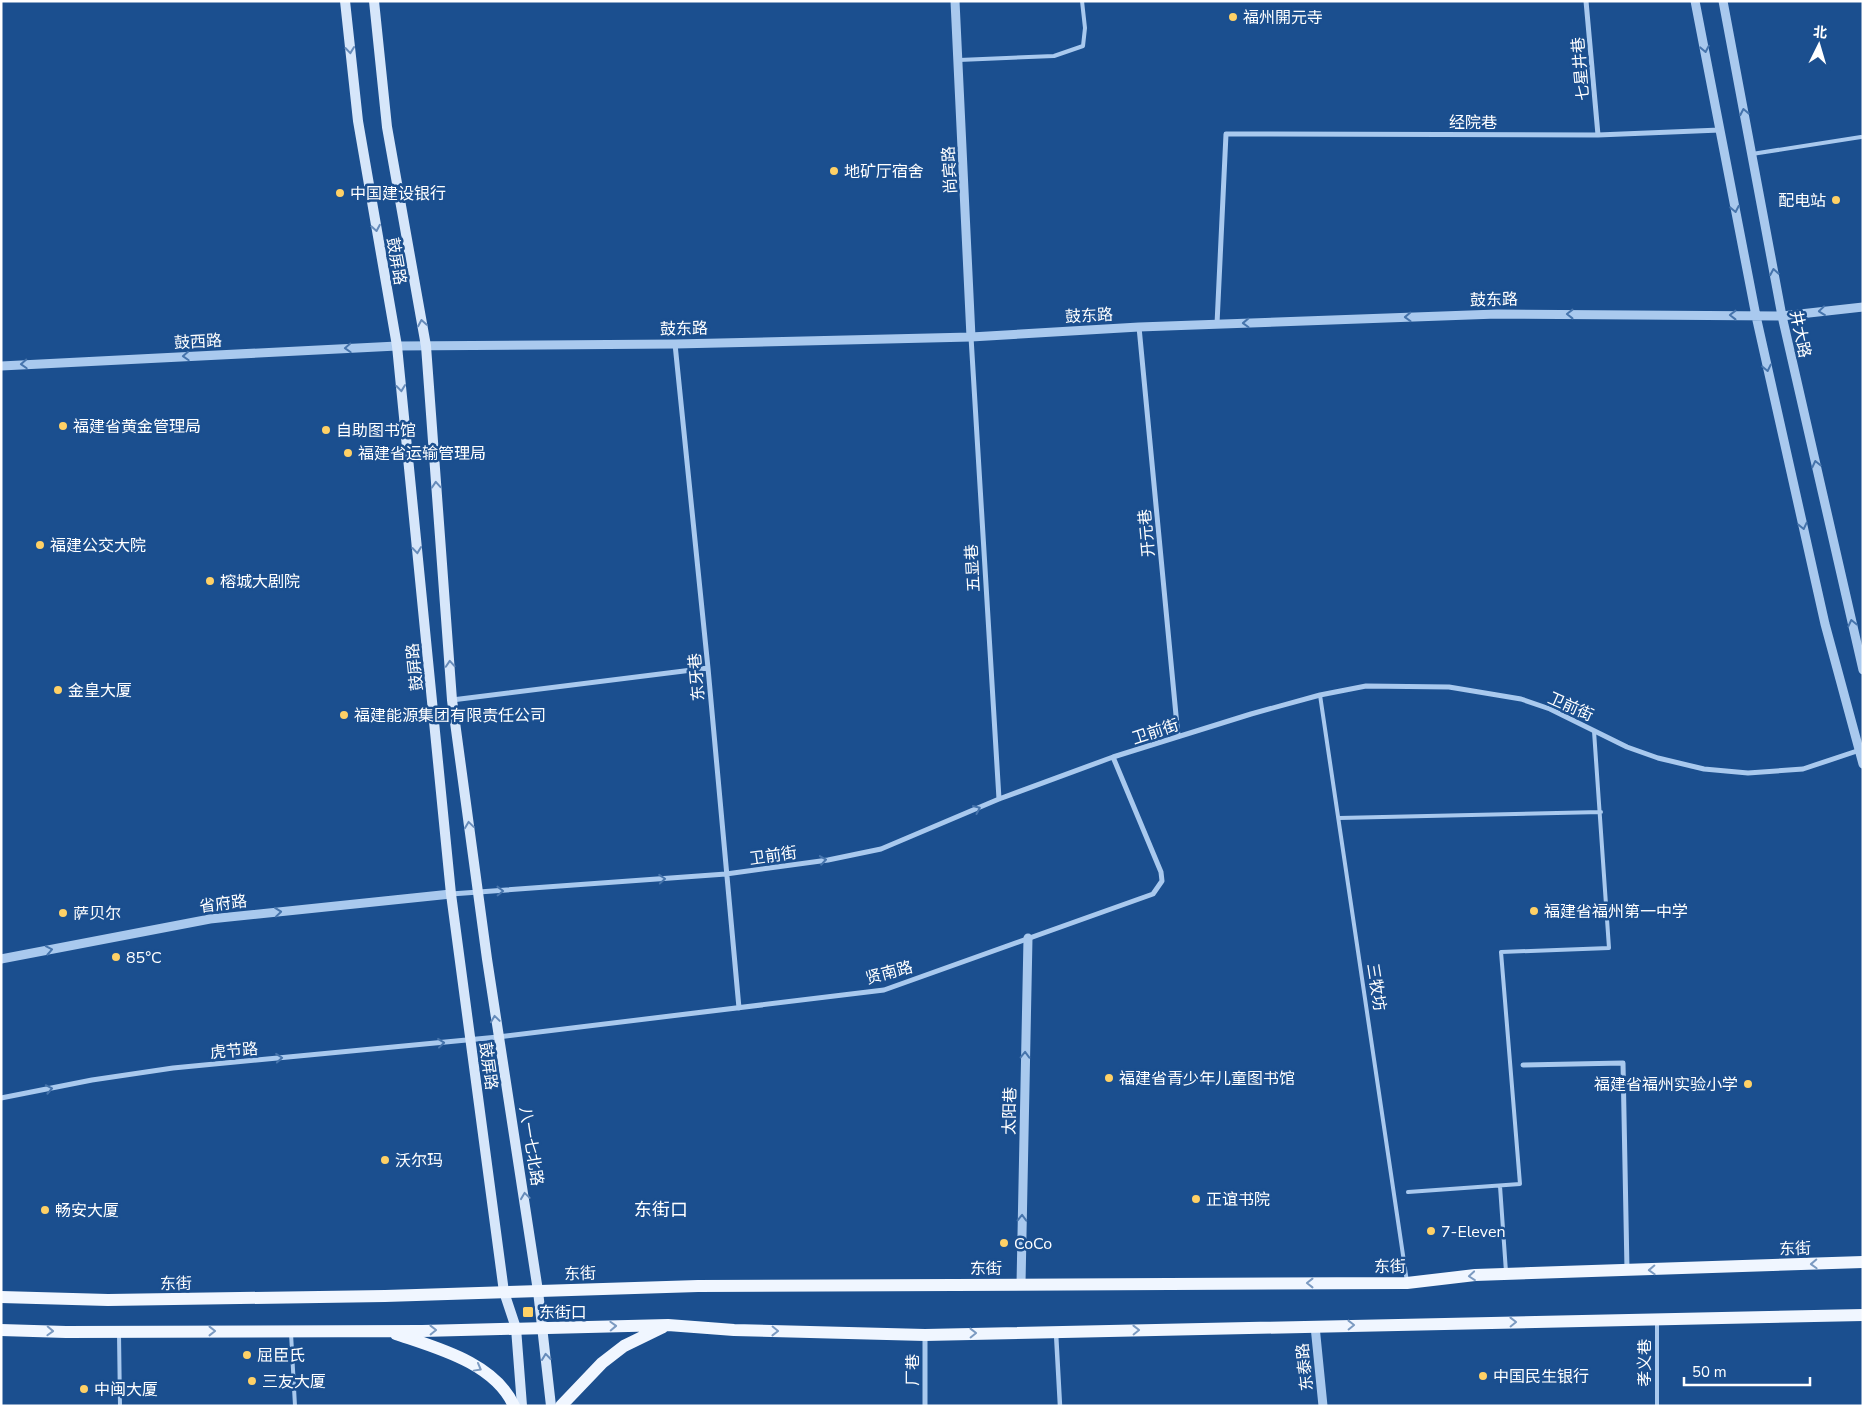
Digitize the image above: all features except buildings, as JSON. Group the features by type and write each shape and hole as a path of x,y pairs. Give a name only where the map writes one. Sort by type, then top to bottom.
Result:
{"main road":[{"name":"鼓屏路","path":"346,1 358,121 397,346 451,894 504,1292 516,1328"},
{"name":"鼓屏路","path":"374,1 387,127 426,346 452,700 478,891"},
{"name":"八一七北路","path":"478,891 498,1037 510,1099 538,1291 551,1406"},
{"name":"东街","path":"1,1297 108,1300 385,1296 698,1286 1407,1283 1475,1275 1863,1262"},
{"path":"1,1330 384,1330 668,1324 734,1330 925,1335 1863,1315"},
{"path":"561,1406 595,1370 624,1346 668,1324"},
{"path":"516,1328 522,1406"},
{"path":"384,1330 428,1345 484,1371 508,1392 514,1406"}],"street":[{"name":"尚宾路","path":"955,1 971,336"},
{"name":"七星井巷","path":"1586,1 1598,135"},
{"path":"1695,1 1756,316 1825,624 1863,764"},
{"name":"井大路","path":"1724,1 1782,316 1863,670"},
{"name":"经院巷","path":"1217,324 1226,134 1598,135 1720,130"},
{"name":"鼓东路","path":"397,346 675,344 971,336 1140,327 1497,314 1782,316 1863,307"},
{"name":"开元巷","path":"1140,327 1178,736"},
{"name":"五显巷","path":"971,336 998,799"},
{"name":"东牙巷","path":"675,344 708,668 739,1008"},
{"name":"鼓西路","path":"1,366 397,346"},
{"path":"452,700 708,668"},
{"name":"卫前街","path":"451,894 726,874 828,860 881,849 998,799 1113,757 1320,695 1366,686 1405,686 1466,690 1521,698 1594,729 1628,747 1658,758 1704,769 1748,773 1803,769 1860,750"},
{"name":"贤南路","path":"470,1039 884,990 1153,894 1162,881 1161,872 1113,757"},
{"name":"省府路","path":"1,959 210,919 451,894"},
{"name":"太阳巷","path":"1021,1284 1028,938"},
{"name":"虎节路","path":"1,1098 92,1080 173,1068 470,1039"},
{"path":"1523,1065 1623,1063 1627,1270"},
{"name":"东泰路","path":"1315,1326 1323,1406"},
{"path":"1056,1331 1060,1406"},
{"name":"厂巷","path":"925,1335 925,1406"}],"lane":[{"path":"959,60 1054,56 1083,46 1082,1"},
{"path":"1752,154 1861,137"},
{"name":"三牧坊","path":"1320,695 1407,1283"},
{"path":"1408,1192 1520,1184 1501,952 1609,948 1594,729"},
{"path":"1338,818 1601,812"},
{"path":"1500,1186 1506,1274"},
{"name":"孝义巷","path":"1657,1319 1657,1406"},
{"path":"291,1330 295,1406"},
{"path":"119,1331 120,1406"}],"place":[{"name":"福州開元寺","path":"1233,17"},
{"name":"地矿厅宿舍","path":"834,171"},
{"name":"中国建设银行","path":"340,193"},
{"name":"配电站","path":"1836,200"},
{"name":"福建省黄金管理局","path":"63,426"},
{"name":"自助图书馆","path":"326,430"},
{"name":"福建省运输管理局","path":"348,453"},
{"name":"福建公交大院","path":"40,545"},
{"name":"榕城大剧院","path":"210,581"},
{"name":"金皇大厦","path":"58,690"},
{"name":"福建能源集团有限责任公司","path":"344,715"},
{"name":"福建省福州第一中学","path":"1534,911"},
{"name":"萨贝尔","path":"63,913"},
{"name":"85°C","path":"116,957"},
{"name":"福建省青少年儿童图书馆","path":"1109,1078"},
{"name":"福建省福州实验小学","path":"1748,1084"},
{"name":"沃尔玛","path":"385,1160"},
{"name":"正谊书院","path":"1196,1199"},
{"name":"畅安大厦","path":"45,1210"},
{"name":"7-Eleven","path":"1431,1231"},
{"name":"CoCo","path":"1004,1243"},
{"name":"东街口","path":"528,1312"},
{"name":"屈臣氏","path":"247,1355"},
{"name":"中国民生银行","path":"1483,1376"},
{"name":"三友大厦","path":"252,1381"},
{"name":"中闽大厦","path":"84,1389"}],"district":[{"name":"东街口","path":"661,1210"}]}
